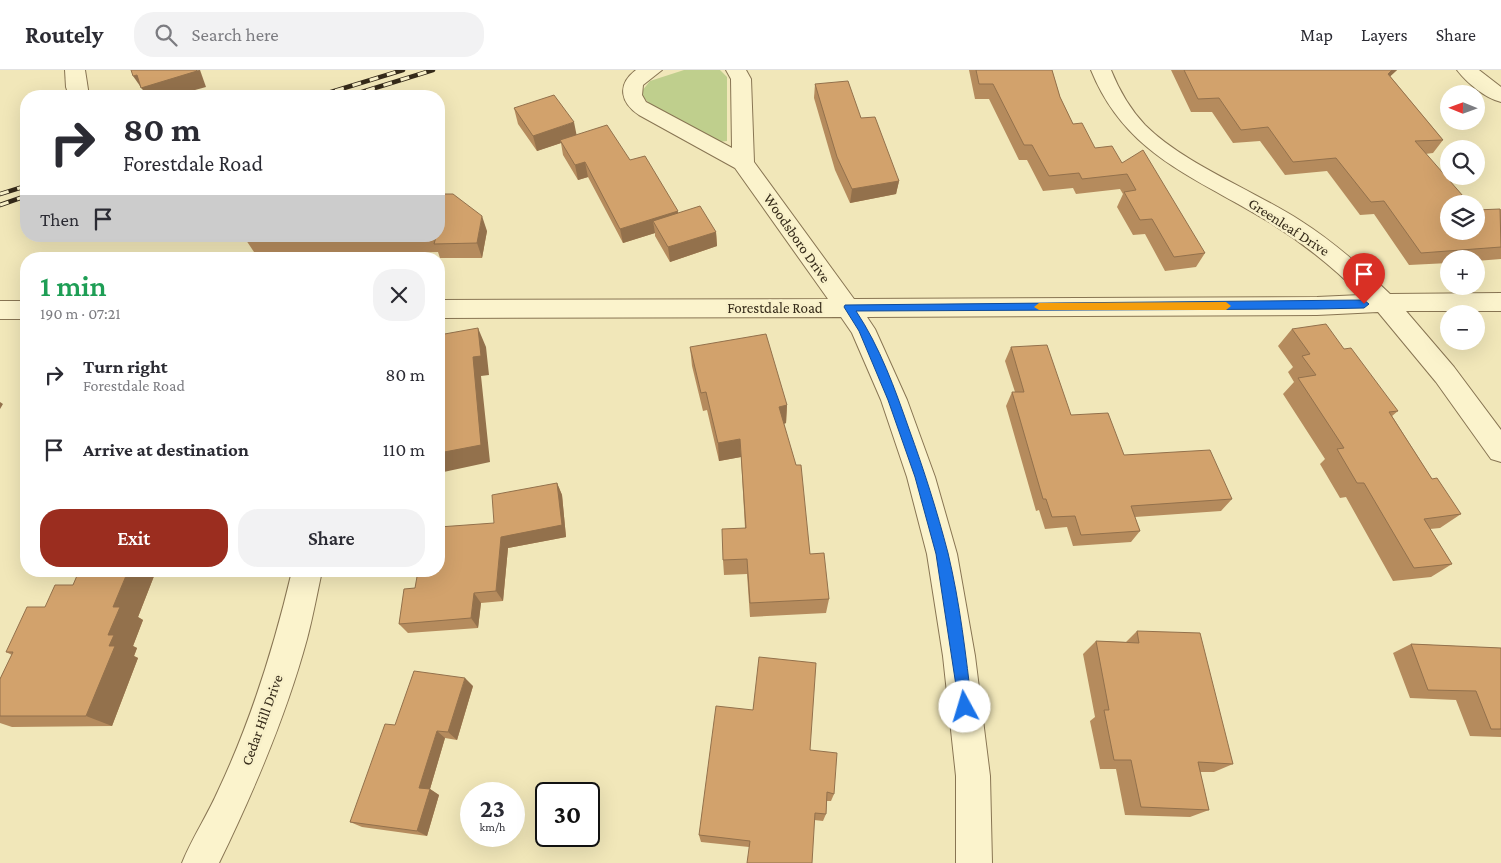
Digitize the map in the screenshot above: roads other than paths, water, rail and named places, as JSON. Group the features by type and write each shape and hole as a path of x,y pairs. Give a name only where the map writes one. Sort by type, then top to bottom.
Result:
{"street":[{"path":"75,70 77,90"},
{"name":"Woodsboro Drive","path":"652,70 645,72 632,85 631,93 635,102 646,111 743,163 830,285 849,307 863,330 894,400 920,477 942,554 959,656 973,776 974,863"},
{"path":"736,70 740,79 743,163"},
{"name":"Greenleaf Drive","path":"1101,70 1116,103 1130,121 1149,139 1172,156 1304,233 1336,257 1383,303 1447,379 1501,451"},
{"path":"1467,70 1484,85 1501,96"},
{"name":"Forestdale Road","path":"445,309 1307,306 1501,302"},
{"path":"0,310 20,310"},
{"name":"Cedar Hill Drive","path":"200,863 230,804 265,718 291,639 306,577"}],"railway":[{"path":"338,90 403,70"},
{"path":"368,90 433,70"},
{"path":"0,194 20,188"},
{"path":"0,205 20,198"}]}
